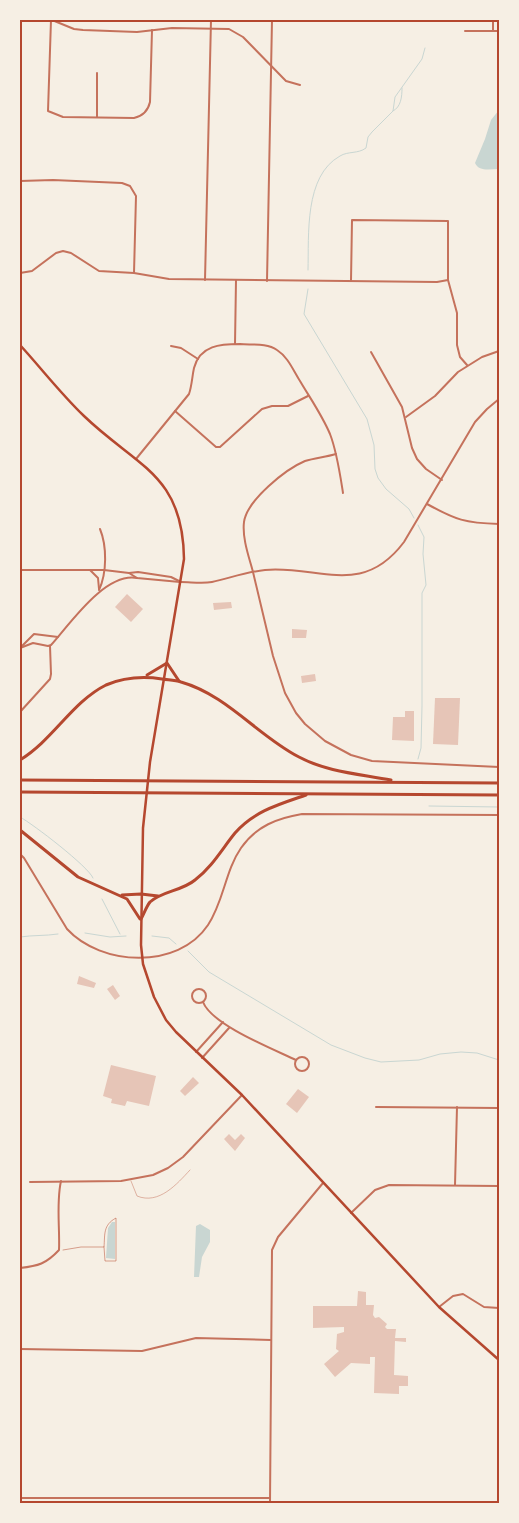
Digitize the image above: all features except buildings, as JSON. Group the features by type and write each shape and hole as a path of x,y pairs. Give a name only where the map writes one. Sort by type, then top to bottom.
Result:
{"highway":[{"path":"20,760 41,743 83,701 98,690 121,680 144,676 167,663 180,682"},
{"path":"144,676 180,682 195,688 230,708 279,745 310,763 400,782"},
{"path":"20,780 499,783"},
{"path":"20,792 499,794"},
{"path":"20,830 78,877 127,899 141,919 150,902 185,887 196,880 210,866 236,831 249,820 267,808 309,794"},
{"path":"117,894 161,896"}],"main road":[{"path":"20,345 85,417 154,475 164,487 178,513 184,543 184,559 150,762 144,816 141,894 142,957 148,981 158,1007 176,1032 242,1095 438,1307 499,1360"}],"street":[{"path":"152,30 150,102 146,111 141,116 134,118 63,117 48,111 52,20 74,29 83,30 137,32 152,30 172,28 229,30 237,33 286,81 300,86"},
{"path":"205,280 211,20"},
{"path":"267,280 272,20"},
{"path":"493,20 493,31"},
{"path":"465,31 499,31"},
{"path":"97,117 98,73"},
{"path":"20,181 53,180 122,183 130,186 136,196 134,273"},
{"path":"351,281 352,220 448,221 448,280 457,313 458,353 467,365"},
{"path":"20,272 32,271 56,253 63,251 71,253 99,271 134,273 169,280 448,280"},
{"path":"235,344 236,280"},
{"path":"136,459 189,394 198,359 205,350 214,345 266,345 276,349 288,361 329,432 336,454 344,493"},
{"path":"171,346 180,348 198,359"},
{"path":"405,417 435,396 451,378 467,365 499,350"},
{"path":"371,352 396,394 417,459 426,470 442,480"},
{"path":"175,411 216,446 220,447 262,409 288,406 309,396"},
{"path":"20,712 50,679 52,674 50,645 98,592 114,581 131,577 170,582 212,582 253,572 288,570 346,576 365,572 384,562 399,549 476,422 499,399"},
{"path":"336,454 306,461 285,472 249,508 246,515 244,530 253,572 273,656 285,693 296,713 305,724 324,741 351,755 372,761 499,767"},
{"path":"427,504 464,522 499,524"},
{"path":"98,592 103,581 104,570 104,539 100,529"},
{"path":"20,570 138,572 171,577 181,582"},
{"path":"90,570 99,580 98,592"},
{"path":"129,573 136,578"},
{"path":"20,647 30,636 36,634 58,637"},
{"path":"30,636 32,643"},
{"path":"20,647 32,643 50,645"},
{"path":"20,854 71,934 98,951 128,958 142,957 168,952 184,946 197,937 207,927 214,915 234,861 241,848 254,832 283,817 302,814 499,815"},
{"path":"196,989 203,989 206,993 206,998 202,1002 198,1003 192,998 193,992 196,989"},
{"path":"202,1002 205,1008 229,1028 296,1060"},
{"path":"196,1052 223,1022"},
{"path":"202,1058 229,1028"},
{"path":"306,1057 309,1067 305,1070 298,1070 295,1066 296,1060 306,1057"},
{"path":"30,1182 131,1181 153,1175 178,1161 242,1095"},
{"path":"376,1107 499,1108"},
{"path":"455,1186 457,1108"},
{"path":"20,1268 35,1267 49,1261 59,1250 60,1216 58,1193 60,1181"},
{"path":"270,1503 272,1250 278,1237 323,1183"},
{"path":"351,1213 380,1187 389,1185 499,1186"},
{"path":"438,1307 453,1296 463,1294 484,1306 499,1308"},
{"path":"20,1349 142,1351 196,1338 271,1340"},
{"path":"20,1498 270,1498"},
{"path":"36,1498 36,1503"}],"lane":[{"path":"131,1181 137,1196 144,1199 163,1195 190,1170"}],"path":[{"path":"116,1218 116,1261 105,1261 104,1247 105,1227 116,1218"},
{"path":"59,1250 81,1247 104,1247"}],"shaded area":[{"path":"499,110 499,169 482,169 475,163 491,120"},
{"path":"112,1222 115,1222 115,1259 106,1258 108,1228"},
{"path":"200,1224 210,1230 210,1242 202,1257 199,1277 194,1277 196,1226"}],"waterway":[{"path":"308,270 311,207 320,177 328,165 340,156 366,148 368,137 393,111 395,97 422,59 425,48"},
{"path":"393,111 399,104 402,88"},
{"path":"308,289 304,314 367,419 374,445 375,469 378,478 386,489 409,509 414,518"},
{"path":"418,525 424,537 423,554 426,585 422,593 421,748 418,759"},
{"path":"429,806 499,807"},
{"path":"20,817 48,836 72,856 93,878"},
{"path":"102,899 120,934"},
{"path":"85,933 110,937 126,936"},
{"path":"20,937 58,934"},
{"path":"152,936 169,938 176,944"},
{"path":"188,951 209,972 331,1045 365,1058 381,1062 419,1060 440,1054 461,1052 477,1053 499,1060"}]}
